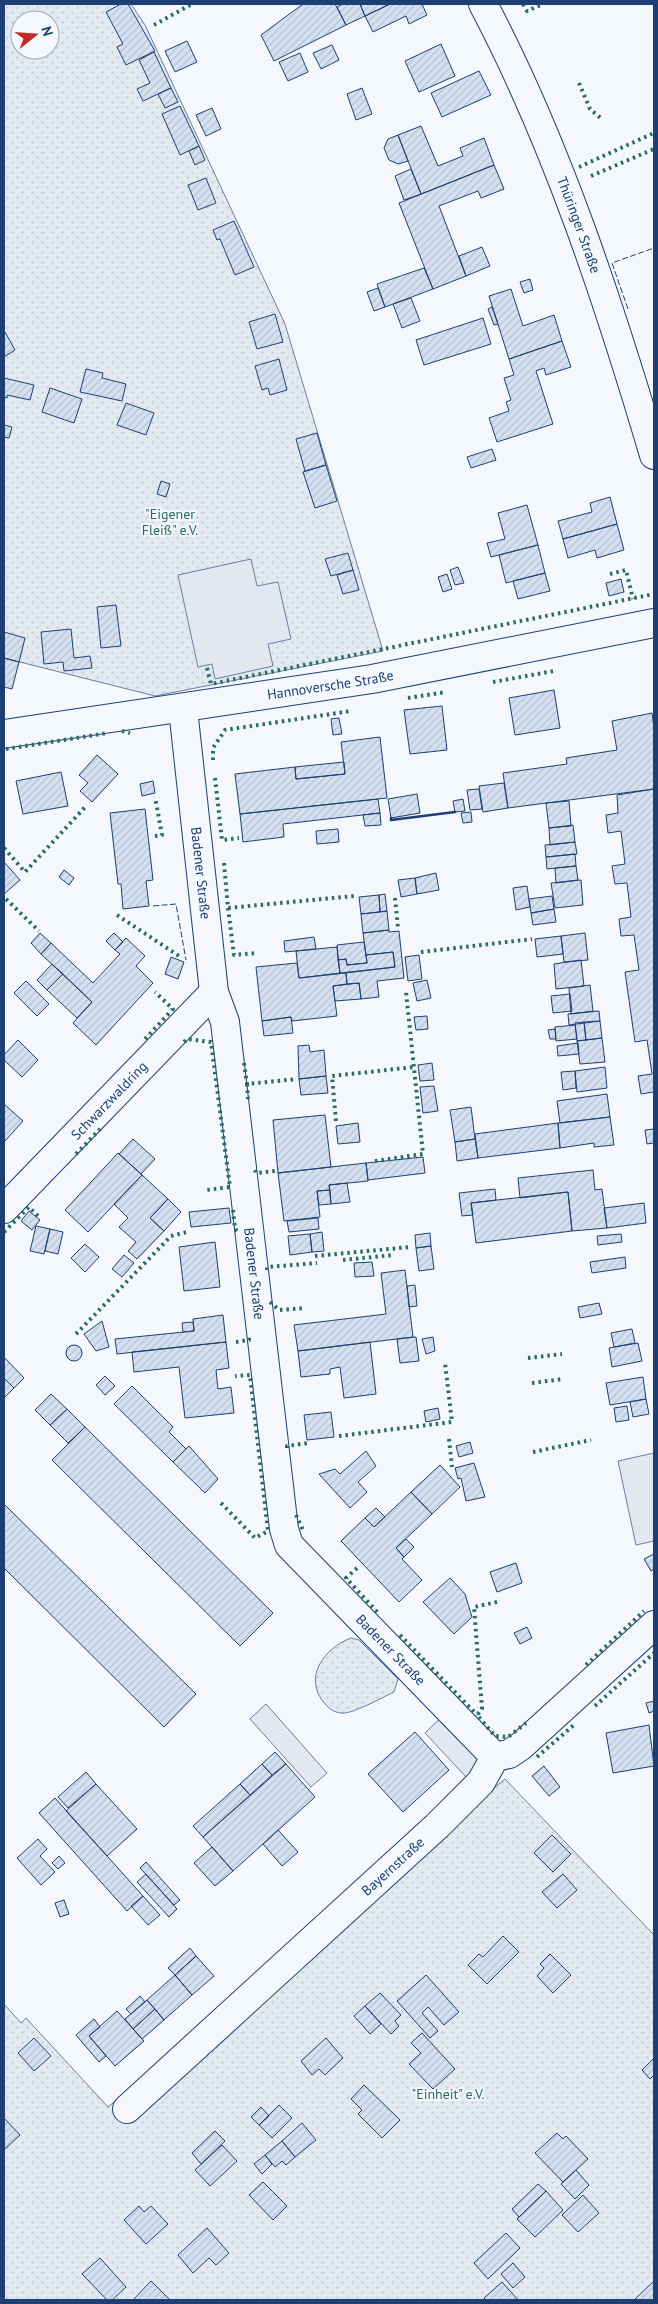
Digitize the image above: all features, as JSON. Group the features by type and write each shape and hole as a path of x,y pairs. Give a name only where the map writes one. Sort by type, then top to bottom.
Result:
{"street":[{"name":"Thüringer Straße","path":"483,4 532,109 581,232 632,382 654,455"},
{"name":"Hannoversche Straße","path":"4,734 183,709 372,679 654,623"},
{"name":"Badener Straße","path":"183,709 214,992 225,1022 284,1529 289,1545 495,1757"},
{"name":"Schwarzwaldring","path":"4,1209 214,992"},
{"path":"495,1757 509,1754 521,1746 654,1625"},
{"name":"Bayernstraße","path":"127,2109 437,1826 481,1782 495,1757"}],"green space":[{"name":"\"Eigener Fleiß\" e.V.","path":"4,4 131,4 145,25 285,324 383,651 155,696 4,658"},
{"path":"351,1638 359,1640 398,1679 394,1692 359,1709 341,1713 330,1709 318,1694 316,1674 325,1656 332,1649"},
{"name":"\"Einheit\" e.V.","path":"505,1779 654,1935 654,2300 4,2300 4,2004 21,2023 26,2018 108,2107"}],"shaded area":[{"path":"251,559 257,586 278,582 291,639 268,644 273,666 215,679 212,664 198,667 178,575"},
{"path":"654,1453 654,1541 636,1545 618,1461"},
{"path":"266,1704 327,1773 311,1787 250,1719"},
{"path":"449,1710 490,1753 466,1777 425,1733"}],"building":[{"path":"121,4 128,4 155,51 126,65 117,47 123,44 106,12"},
{"path":"303,4 335,4 346,25 274,61 261,35"},
{"path":"343,4 360,4 365,16 346,25 337,7"},
{"path":"360,4 390,4 365,16"},
{"path":"390,4 422,4 427,15 409,24 406,16 373,32 365,16"},
{"path":"187,41 197,62 175,72 165,51"},
{"path":"441,44 455,76 419,92 405,61"},
{"path":"332,45 339,60 321,69 313,53"},
{"path":"154,52 171,88 143,101 137,89 150,83 139,60"},
{"path":"300,53 308,72 288,81 279,62"},
{"path":"479,71 491,95 442,117 431,93"},
{"path":"171,88 178,102 165,108 158,94"},
{"path":"362,88 372,114 356,120 347,94"},
{"path":"180,106 199,146 180,155 162,114"},
{"path":"212,108 221,129 206,136 196,115"},
{"path":"421,126 438,166 463,156 460,148 484,138 494,165 421,194 398,135"},
{"path":"398,135 408,161 398,164 389,160 384,148 388,139"},
{"path":"199,146 205,160 195,165 189,151"},
{"path":"494,165 504,189 481,198 478,191 439,206 466,276 433,289 399,203"},
{"path":"411,169 421,194 404,200 395,176"},
{"path":"206,178 216,203 198,210 188,185"},
{"path":"234,221 254,267 235,275 220,239 217,240 213,230"},
{"path":"482,247 490,266 466,276 459,256"},
{"path":"424,268 433,289 385,307 377,284"},
{"path":"530,279 533,290 524,293 520,282"},
{"path":"378,288 385,307 374,311 367,292"},
{"path":"511,289 523,326 554,315 562,341 509,359 489,296"},
{"path":"411,298 420,321 402,328 393,304"},
{"path":"492,307 498,324 494,325 488,309"},
{"path":"275,314 283,342 257,349 249,322"},
{"path":"483,318 491,344 424,365 416,340"},
{"path":"4,333 15,350 4,357"},
{"path":"562,341 571,367 546,375 544,368 536,371 553,424 497,442 489,418 509,411 506,402 511,400 504,378 514,375 509,359"},
{"path":"279,359 287,390 270,395 268,388 262,390 255,366"},
{"path":"86,369 103,373 102,378 126,384 122,401 80,392"},
{"path":"4,378 34,385 30,400 7,395 7,398 4,397"},
{"path":"50,388 82,399 74,423 42,412"},
{"path":"126,403 154,413 146,435 117,425"},
{"path":"4,425 12,427 9,438 4,437"},
{"path":"317,433 326,465 305,471 296,439"},
{"path":"492,449 496,460 471,468 467,457"},
{"path":"326,465 337,501 315,508 303,472"},
{"path":"161,481 170,484 166,497 157,494"},
{"path":"610,497 617,524 563,539 558,521 592,512 590,503"},
{"path":"527,505 538,545 491,557 487,543 505,539 498,513"},
{"path":"617,524 624,550 597,558 595,550 568,558 563,539"},
{"path":"538,545 545,573 506,583 499,555"},
{"path":"348,553 353,570 331,576 325,559"},
{"path":"458,567 464,583 455,585 450,570"},
{"path":"353,570 359,590 343,594 337,575"},
{"path":"545,573 550,591 518,599 513,581"},
{"path":"447,574 452,589 443,592 438,577"},
{"path":"621,579 624,592 609,596 606,583"},
{"path":"116,605 121,646 101,648 97,607"},
{"path":"71,629 74,658 90,656 92,668 64,671 63,662 44,664 41,632"},
{"path":"4,632 25,638 19,662 4,658"},
{"path":"4,658 19,662 12,689 4,687"},
{"path":"554,690 560,728 515,735 509,698"},
{"path":"442,706 447,750 410,754 404,710"},
{"path":"652,713 654,728 654,789 508,808 503,773 567,764 566,758 617,750 612,721"},
{"path":"339,718 342,734 333,735 331,719"},
{"path":"380,737 387,798 240,814 235,774 295,767 296,779 345,774 341,742"},
{"path":"97,755 118,774 92,802 80,791 88,783 79,775"},
{"path":"344,762 345,774 296,779 295,767"},
{"path":"61,772 68,806 23,814 16,781"},
{"path":"153,781 155,793 142,796 140,784"},
{"path":"504,783 508,808 483,812 479,786"},
{"path":"479,789 482,809 470,810 467,790"},
{"path":"654,789 654,1092 641,1094 638,1076 652,1074 647,1040 635,1042 625,972 639,970 634,935 621,936 619,919 631,917 627,883 615,884 612,866 625,864 621,831 608,833 606,815 618,813 617,795"},
{"path":"417,794 420,813 391,818 388,799"},
{"path":"378,799 380,813 283,824 284,837 243,842 240,814"},
{"path":"463,799 465,811 455,812 453,801"},
{"path":"569,801 571,826 549,828 546,803"},
{"path":"145,809 153,880 146,881 149,906 123,909 121,884 118,884 110,813"},
{"path":"471,812 472,822 463,823 461,813"},
{"path":"380,813 381,825 365,826 363,815"},
{"path":"573,825 575,842 550,845 549,828"},
{"path":"338,829 339,842 317,844 316,831"},
{"path":"575,842 577,854 546,857 545,845"},
{"path":"575,854 576,866 547,869 546,857"},
{"path":"4,862 20,880 4,894"},
{"path":"576,866 578,880 556,883 555,868"},
{"path":"64,870 74,878 69,885 59,877"},
{"path":"436,873 439,890 417,894 415,878"},
{"path":"415,878 417,894 401,897 398,880"},
{"path":"581,880 583,905 555,908 551,883"},
{"path":"527,886 530,907 516,910 513,888"},
{"path":"385,894 387,911 380,912 379,895"},
{"path":"379,895 380,912 361,914 359,897"},
{"path":"552,896 554,909 531,913 529,899"},
{"path":"554,909 556,922 533,925 531,913"},
{"path":"387,911 389,930 363,933 361,914"},
{"path":"389,930 389,932 399,931 404,978 377,981 379,997 361,999 359,983 347,984 346,973 395,967 393,952 366,955 363,933"},
{"path":"40,933 51,943 41,954 31,943"},
{"path":"114,933 123,942 115,950 106,941"},
{"path":"585,933 588,960 564,962 561,936"},
{"path":"561,936 563,954 537,957 535,939"},
{"path":"314,937 316,949 285,952 284,941"},
{"path":"126,938 145,956 136,966 153,983 96,1045 73,1023 92,1002 41,954 51,943 93,983 120,954 115,950"},
{"path":"364,942 367,963 347,965 346,959 338,960 337,945"},
{"path":"337,947 340,973 299,978 296,951"},
{"path":"393,952 395,967 340,973 338,960 346,959 347,965 367,963 366,955"},
{"path":"419,955 422,979 408,981 405,957"},
{"path":"171,957 184,962 178,979 165,974"},
{"path":"581,960 584,986 556,989 554,964"},
{"path":"297,963 299,978 346,973 347,984 333,986 337,1016 292,1021 291,1017 262,1021 256,967"},
{"path":"52,964 63,974 47,990 37,980"},
{"path":"63,974 92,1002 77,1018 47,990"},
{"path":"427,980 431,998 417,1001 413,983"},
{"path":"26,981 49,1004 37,1016 14,993"},
{"path":"359,983 361,999 335,1001 333,986"},
{"path":"590,985 593,1011 571,1014 569,988"},
{"path":"570,994 572,1011 553,1013 551,996"},
{"path":"599,1011 600,1021 569,1025 568,1014"},
{"path":"427,1016 428,1029 416,1030 414,1017"},
{"path":"291,1017 293,1033 264,1036 262,1021"},
{"path":"600,1021 602,1038 586,1040 584,1022"},
{"path":"584,1022 586,1040 577,1041 575,1023"},
{"path":"575,1025 577,1039 556,1041 555,1027"},
{"path":"555,1029 556,1039 550,1039 548,1030"},
{"path":"602,1038 605,1062 580,1064 577,1041"},
{"path":"18,1040 38,1060 22,1077 4,1060 4,1055"},
{"path":"578,1043 579,1054 558,1056 557,1046"},
{"path":"309,1045 310,1052 324,1050 326,1076 299,1079 298,1046"},
{"path":"432,1063 434,1080 420,1081 418,1065"},
{"path":"605,1067 607,1088 577,1092 575,1071"},
{"path":"575,1071 576,1088 563,1090 561,1072"},
{"path":"326,1076 328,1093 301,1095 299,1079"},
{"path":"434,1086 438,1111 423,1113 420,1087"},
{"path":"607,1094 610,1117 560,1123 557,1101"},
{"path":"4,1104 23,1121 5,1141 4,1140"},
{"path":"471,1107 475,1139 455,1142 450,1110"},
{"path":"325,1115 331,1167 278,1173 273,1120"},
{"path":"610,1117 614,1145 594,1147 594,1143 560,1148 558,1123"},
{"path":"358,1123 360,1142 338,1144 336,1126"},
{"path":"558,1123 560,1148 478,1158 475,1134"},
{"path":"654,1129 654,1143 647,1144 645,1130"},
{"path":"133,1139 155,1159 141,1174 119,1154"},
{"path":"475,1139 478,1158 457,1161 455,1142"},
{"path":"118,1153 142,1175 88,1232 65,1210"},
{"path":"423,1157 425,1173 368,1180 366,1163"},
{"path":"366,1163 368,1181 329,1185 330,1190 317,1191 320,1217 284,1221 278,1173"},
{"path":"593,1170 595,1190 602,1189 607,1228 572,1231 568,1192 520,1198 518,1178"},
{"path":"142,1175 168,1199 150,1218 164,1231 137,1259 128,1251 136,1242 119,1227 128,1218 114,1204"},
{"path":"347,1183 350,1202 331,1204 329,1185"},
{"path":"495,1189 496,1200 471,1203 473,1215 462,1216 459,1193"},
{"path":"330,1190 331,1204 319,1205 317,1191"},
{"path":"568,1192 572,1231 476,1243 471,1203"},
{"path":"168,1199 181,1212 164,1231 150,1218"},
{"path":"644,1203 646,1223 607,1228 604,1208"},
{"path":"229,1208 231,1223 191,1227 189,1212"},
{"path":"29,1211 40,1220 32,1230 21,1221"},
{"path":"318,1218 319,1229 289,1232 287,1221"},
{"path":"36,1226 50,1229 44,1254 30,1251"},
{"path":"50,1229 63,1232 58,1254 45,1251"},
{"path":"322,1232 324,1251 312,1252 310,1234"},
{"path":"430,1233 431,1246 416,1248 415,1235"},
{"path":"310,1234 312,1252 290,1255 288,1236"},
{"path":"621,1234 622,1242 598,1245 597,1236"},
{"path":"215,1242 220,1287 184,1291 179,1247"},
{"path":"85,1244 99,1257 85,1272 71,1258"},
{"path":"431,1246 434,1269 419,1271 416,1248"},
{"path":"124,1255 134,1263 122,1277 112,1269"},
{"path":"625,1257 626,1268 592,1273 590,1262"},
{"path":"372,1262 374,1276 355,1277 354,1263"},
{"path":"405,1270 413,1337 298,1351 294,1325 386,1314 381,1273"},
{"path":"415,1285 417,1306 409,1307 407,1286"},
{"path":"599,1303 602,1314 580,1318 578,1307"},
{"path":"223,1315 226,1342 117,1354 115,1339 194,1331 193,1319"},
{"path":"102,1321 109,1347 96,1351 84,1334"},
{"path":"193,1322 194,1331 183,1332 182,1323"},
{"path":"632,1329 635,1343 614,1347 611,1333"},
{"path":"416,1337 419,1361 400,1363 397,1339"},
{"path":"433,1337 435,1351 426,1354 422,1339"},
{"path":"226,1342 229,1368 216,1370 218,1389 231,1387 234,1413 185,1418 179,1367 134,1372 132,1352"},
{"path":"370,1342 376,1394 344,1398 340,1367 330,1369 330,1374 301,1377 298,1351"},
{"path":"638,1343 642,1361 612,1367 609,1348"},
{"path":"74,1345 80,1347 82,1353 80,1359 74,1361 68,1359 66,1353 68,1347"},
{"path":"4,1357 24,1378 14,1388 4,1378"},
{"path":"105,1376 115,1386 105,1395 96,1385"},
{"path":"643,1377 646,1399 610,1405 606,1383"},
{"path":"4,1378 14,1388 5,1397 4,1396"},
{"path":"132,1386 173,1427 169,1432 186,1449 173,1462 114,1404"},
{"path":"51,1394 67,1409 50,1425 35,1410"},
{"path":"646,1399 649,1414 633,1417 630,1402"},
{"path":"627,1406 629,1420 616,1422 614,1408"},
{"path":"438,1408 440,1419 426,1422 424,1411"},
{"path":"67,1409 85,1427 68,1443 50,1425"},
{"path":"331,1412 334,1437 307,1440 304,1415"},
{"path":"85,1427 273,1613 240,1646 52,1460"},
{"path":"470,1442 473,1453 459,1457 456,1446"},
{"path":"189,1446 218,1479 205,1493 173,1462"},
{"path":"366,1451 376,1466 358,1482 367,1492 350,1508 319,1474 335,1469 340,1474"},
{"path":"474,1463 485,1497 466,1501 461,1478 458,1479 455,1468"},
{"path":"440,1465 460,1487 432,1514 411,1492"},
{"path":"411,1492 432,1514 396,1548 404,1557 402,1559 422,1580 399,1602 341,1541 365,1518 374,1527"},
{"path":"4,1504 196,1694 164,1727 4,1568"},
{"path":"376,1508 385,1517 374,1527 365,1518"},
{"path":"406,1539 414,1547 404,1557 396,1548"},
{"path":"654,1554 654,1569 651,1571 644,1559"},
{"path":"516,1563 522,1583 497,1592 490,1572"},
{"path":"450,1578 465,1594 472,1617 454,1634 423,1602"},
{"path":"527,1627 532,1638 520,1644 514,1633"},
{"path":"654,1701 654,1711 649,1713 646,1703"},
{"path":"649,1725 654,1766 613,1773 606,1733"},
{"path":"415,1732 449,1770 403,1812 368,1774"},
{"path":"275,1752 286,1764 272,1775 262,1764"},
{"path":"262,1764 272,1775 250,1795 240,1784"},
{"path":"286,1764 315,1797 233,1871 203,1837"},
{"path":"544,1766 560,1787 549,1796 532,1776"},
{"path":"86,1772 96,1784 68,1808 58,1797"},
{"path":"96,1784 137,1829 107,1856 66,1811"},
{"path":"240,1784 250,1795 203,1837 193,1826"},
{"path":"55,1798 143,1896 127,1911 39,1813"},
{"path":"278,1830 298,1852 282,1866 263,1844"},
{"path":"552,1835 571,1854 553,1872 534,1853"},
{"path":"38,1839 47,1849 40,1856 55,1872 41,1885 17,1858"},
{"path":"212,1847 233,1871 215,1886 194,1863"},
{"path":"59,1856 65,1863 58,1869 52,1863"},
{"path":"146,1862 180,1900 174,1905 140,1868"},
{"path":"146,1874 177,1909 169,1917 137,1882"},
{"path":"563,1874 577,1890 557,1908 542,1892"},
{"path":"143,1896 160,1915 148,1925 131,1906"},
{"path":"64,1900 69,1914 60,1917 55,1903"},
{"path":"503,1936 519,1952 487,1984 468,1965 479,1954 483,1957"},
{"path":"190,1948 196,1956 175,1975 168,1968"},
{"path":"550,1954 571,1975 553,1993 537,1976 544,1968 540,1964"},
{"path":"196,1956 214,1976 192,1995 175,1975"},
{"path":"175,1975 192,1995 164,2020 147,2000"},
{"path":"426,1975 459,2012 444,2025 428,2007 422,2013 438,2031 430,2038 397,2001"},
{"path":"380,1993 401,2015 395,2021 399,2026 391,2034 365,2006"},
{"path":"140,1996 145,2002 131,2014 126,2009"},
{"path":"147,2000 155,2009 133,2029 125,2019"},
{"path":"365,2006 381,2024 370,2034 354,2016"},
{"path":"155,2009 164,2020 142,2039 133,2029"},
{"path":"117,2011 144,2041 115,2066 89,2036"},
{"path":"94,2019 100,2027 89,2036 106,2056 99,2062 76,2035"},
{"path":"422,2033 455,2069 433,2089 409,2064 421,2053 411,2043"},
{"path":"34,2038 51,2056 34,2071 18,2053"},
{"path":"326,2038 343,2058 325,2075 319,2069 312,2075 301,2061"},
{"path":"654,2058 654,2075 650,2079 642,2070"},
{"path":"364,2085 400,2120 382,2138 358,2114 362,2110 351,2099"},
{"path":"279,2105 292,2118 272,2138 259,2125"},
{"path":"261,2107 269,2116 259,2125 251,2117"},
{"path":"4,2118 20,2135 4,2150"},
{"path":"302,2123 316,2140 295,2157 282,2141"},
{"path":"215,2131 225,2141 201,2164 192,2153"},
{"path":"557,2133 563,2139 566,2136 588,2159 563,2182 535,2153"},
{"path":"282,2141 295,2157 286,2165 282,2161 275,2167 265,2155"},
{"path":"222,2145 237,2161 210,2186 195,2170"},
{"path":"265,2155 272,2164 262,2174 254,2164"},
{"path":"576,2170 589,2185 575,2199 561,2184"},
{"path":"263,2182 287,2206 273,2220 249,2195"},
{"path":"538,2184 546,2191 519,2217 512,2209"},
{"path":"546,2191 563,2210 535,2237 517,2219"},
{"path":"583,2195 599,2213 578,2232 562,2215"},
{"path":"139,2206 144,2212 151,2206 168,2224 146,2244 124,2220"},
{"path":"207,2228 229,2253 216,2265 209,2258 193,2273 178,2255"},
{"path":"506,2233 520,2248 488,2279 474,2263"},
{"path":"100,2258 126,2287 112,2300 107,2300 82,2274"},
{"path":"513,2263 525,2277 513,2288 501,2274"},
{"path":"151,2281 170,2300 133,2300"},
{"path":"654,2281 654,2300 634,2300"},
{"path":"502,2282 518,2300 486,2300 484,2298"}],"hedge":[{"path":"154,25 192,4"},
{"path":"523,4 527,11 543,4"},
{"path":"579,83 590,109 603,120"},
{"path":"579,167 654,133"},
{"path":"591,176 654,149"},
{"path":"610,574 626,570 633,599"},
{"path":"207,668 211,684 654,594"},
{"path":"493,682 554,671"},
{"path":"408,698 446,692"},
{"path":"213,760 213,748 225,730 351,711"},
{"path":"122,731 130,733"},
{"path":"6,749 108,733"},
{"path":"215,778 222,840 239,838"},
{"path":"155,797 162,835 155,836"},
{"path":"4,848 25,872 87,805"},
{"path":"224,863 228,908 354,896"},
{"path":"395,898 398,928"},
{"path":"6,899 39,931"},
{"path":"228,908 234,955 256,953"},
{"path":"117,915 179,956"},
{"path":"421,952 532,939"},
{"path":"145,1039 173,1009 155,992"},
{"path":"375,1161 423,1154 406,992"},
{"path":"184,1042 187,1039 211,1042 230,1187 207,1190"},
{"path":"244,1063 247,1084 297,1079"},
{"path":"336,1121 332,1076 414,1067"},
{"path":"247,1084 248,1099"},
{"path":"76,1154 103,1126"},
{"path":"255,1170 256,1173 275,1171"},
{"path":"4,1232 29,1207 40,1218"},
{"path":"233,1210 235,1229 237,1231"},
{"path":"76,1334 171,1236 187,1232"},
{"path":"315,1256 410,1247"},
{"path":"343,1260 393,1255"},
{"path":"267,1270 267,1267 317,1263"},
{"path":"270,1302 279,1310 305,1308"},
{"path":"236,1342 249,1340 249,1337"},
{"path":"528,1358 562,1354"},
{"path":"339,1436 452,1422 445,1363"},
{"path":"221,1503 255,1538 268,1531 250,1375 235,1376"},
{"path":"532,1383 563,1379"},
{"path":"449,1439 452,1467"},
{"path":"533,1452 591,1440"},
{"path":"287,1448 287,1446 308,1443"},
{"path":"296,1515 304,1532"},
{"path":"357,1568 346,1578 379,1614"},
{"path":"497,1602 474,1607 482,1709 477,1715 495,1736 508,1737 526,1723"},
{"path":"586,1665 644,1611"},
{"path":"400,1635 477,1715"},
{"path":"595,1706 654,1653"},
{"path":"537,1757 575,1724"}],"fence":[{"path":"628,309 612,263 654,248"},
{"path":"153,906 176,904 186,960"}],"wall":[{"path":"391,818 391,820 455,812"}]}
